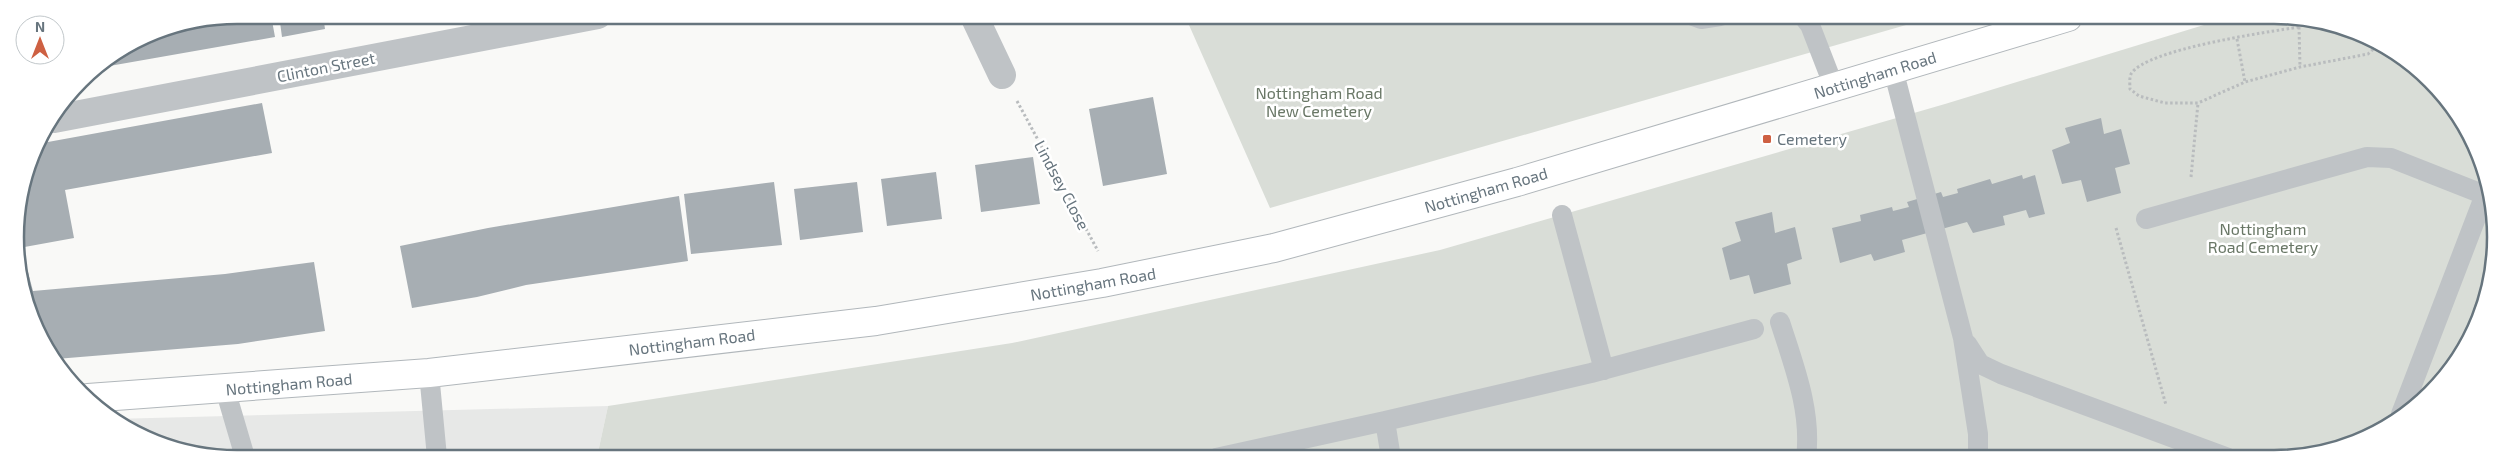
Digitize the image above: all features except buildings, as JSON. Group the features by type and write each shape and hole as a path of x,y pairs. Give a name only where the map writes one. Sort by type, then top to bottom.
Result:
{"street":[{"name":"Clinton Street","path":"61,118 551,24"},
{"path":"978,24 1002,76"},
{"name":"Nottingham Road","path":"97,397 429,373 876,321 1102,283 1265,250 1517,182 2044,24"}],"lane":[{"path":"1809,24 1834,87"},
{"path":"1893,69 1963,338 1978,434 1978,450"},
{"path":"2146,219 2367,157 2391,158 2482,190"},
{"path":"2404,406 2484,202"},
{"path":"1562,215 1604,370"},
{"path":"1780,322 1804,402 1808,439 1807,450"},
{"path":"1253,450 1604,370 1754,329"},
{"path":"1963,338 1980,364 2001,374 2206,450"},
{"path":"429,373 436,450"},
{"path":"225,389 243,450"},
{"path":"1385,421 1390,450"}],"path":[{"path":"2300,67 2299,27 2194,46 2162,56 2137,68 2130,76 2130,89 2139,96 2165,103 2198,103 2245,82 2300,67 2368,54 2374,49"},
{"path":"2237,39 2245,82"},
{"path":"2181,208 2191,176 2198,103"},
{"name":"Lindsey Close","path":"1024,115 1100,254"},
{"path":"2116,228 2123,259 2176,439"}],"shaded area":[{"path":"608,406 599,450 223,450 195,446 168,439 125,419"}],"green space":[{"name":"Nottingham Road New Cemetery","path":"1189,24 1910,24 1270,208"},
{"name":"Nottingham Road Cemetery","path":"2207,24 2288,24 2329,31 2356,40 2381,52 2425,86 2459,130 2471,155 2483,195 2487,223 2487,251 2480,292 2471,319 2459,344 2443,367 2425,388 2404,406 2381,422 2343,439 2316,446 2288,450 599,450 608,406 1012,343 1440,250 1945,104"}],"place":[{"name":"Cemetery","path":"1767,139"}]}
